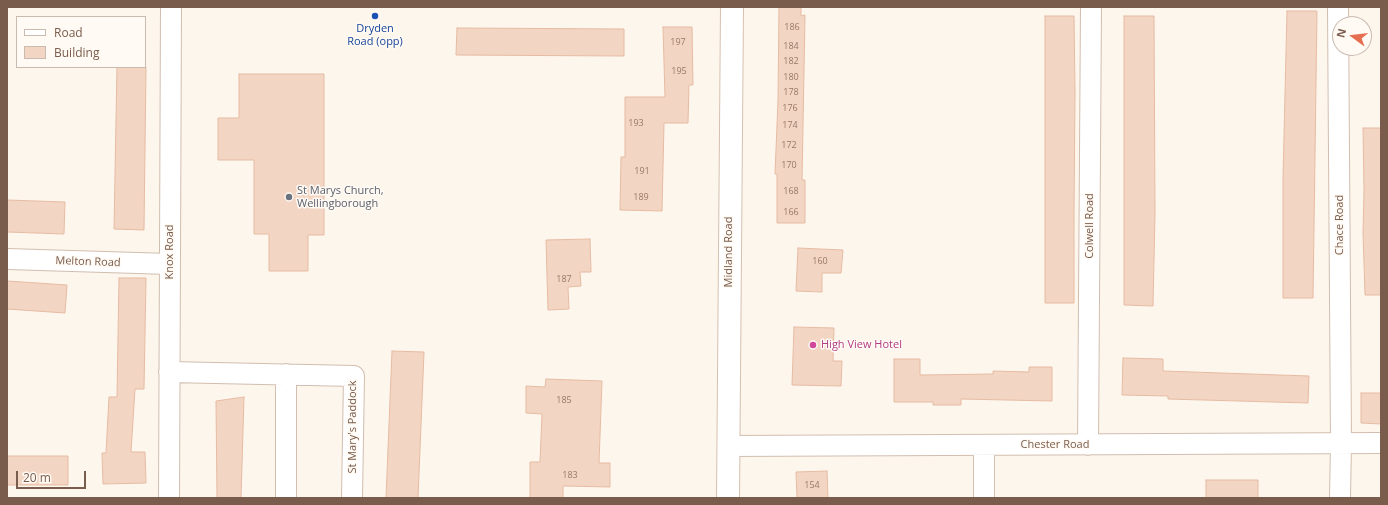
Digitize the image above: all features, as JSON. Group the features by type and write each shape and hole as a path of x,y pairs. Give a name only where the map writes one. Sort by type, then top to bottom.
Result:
{"main road":[{"name":"Midland Road","path":"728,498 732,7"}],"street":[{"name":"Knox Road","path":"169,498 171,7"},
{"name":"Colwell Road","path":"1088,444 1091,7"},
{"name":"Chace Road","path":"1338,7 1341,443 1340,498"},
{"name":"Melton Road","path":"7,259 170,264"},
{"name":"St Mary's Paddock","path":"169,372 354,376 352,498"},
{"path":"286,374 286,498"},
{"name":"Chester Road","path":"728,446 1381,443"},
{"path":"984,445 984,498"}],"building":[{"path":"779,7 801,7 801,16 805,15 802,180 805,180 805,223 777,223 777,174 775,174 778,100"},
{"path":"1287,11 1317,11 1313,298 1283,298 1283,178"},
{"path":"1045,16 1074,16 1074,303 1045,303"},
{"path":"1124,16 1154,16 1155,213 1153,306 1124,305"},
{"path":"663,27 692,27 693,85 689,85 688,123 664,123 662,211 620,210 621,157 625,157 625,97 665,97"},
{"path":"457,28 624,29 624,56 456,55"},
{"path":"117,68 146,68 144,230 114,229"},
{"name":"St Marys Church, Wellingborough","path":"239,74 324,74 324,235 308,235 308,271 269,271 269,234 254,234 254,160 218,160 218,118 239,118"},
{"path":"1363,128 1381,128 1381,295 1365,295 1363,232"},
{"path":"7,200 65,202 64,234 7,232"},
{"path":"590,239 591,272 580,272 581,286 568,287 569,309 548,310 546,240"},
{"path":"798,248 843,250 841,273 822,273 822,292 796,291"},
{"path":"119,278 146,278 144,389 135,389 131,452 145,452 146,483 103,484 102,453 106,453 109,397 117,397"},
{"path":"7,281 67,285 65,313 7,309"},
{"name":"High View Hotel","path":"794,327 834,328 833,361 842,361 841,386 792,385"},
{"path":"392,351 424,352 418,498 386,498"},
{"path":"1123,358 1163,359 1163,371 1309,376 1308,403 1168,399 1168,396 1122,395"},
{"path":"894,359 920,359 920,375 993,374 993,371 1029,372 1029,367 1052,367 1052,401 961,399 961,405 933,405 933,402 894,402"},
{"path":"546,379 602,381 599,463 610,463 610,487 563,486 563,498 530,498 530,462 540,462 542,414 526,413 526,386 545,387"},
{"path":"1361,393 1381,393 1381,424 1361,423"},
{"path":"244,397 241,498 217,498 216,401"},
{"path":"7,456 68,456 68,485 7,485"},
{"path":"827,471 828,498 797,498 796,472"},
{"path":"1206,480 1258,480 1258,498 1206,498"}],"place":[{"name":"Dryden Road (opp)","path":"375,16"},
{"name":"St Marys Church, Wellingborough","path":"289,197"},
{"name":"High View Hotel","path":"813,345"}]}
